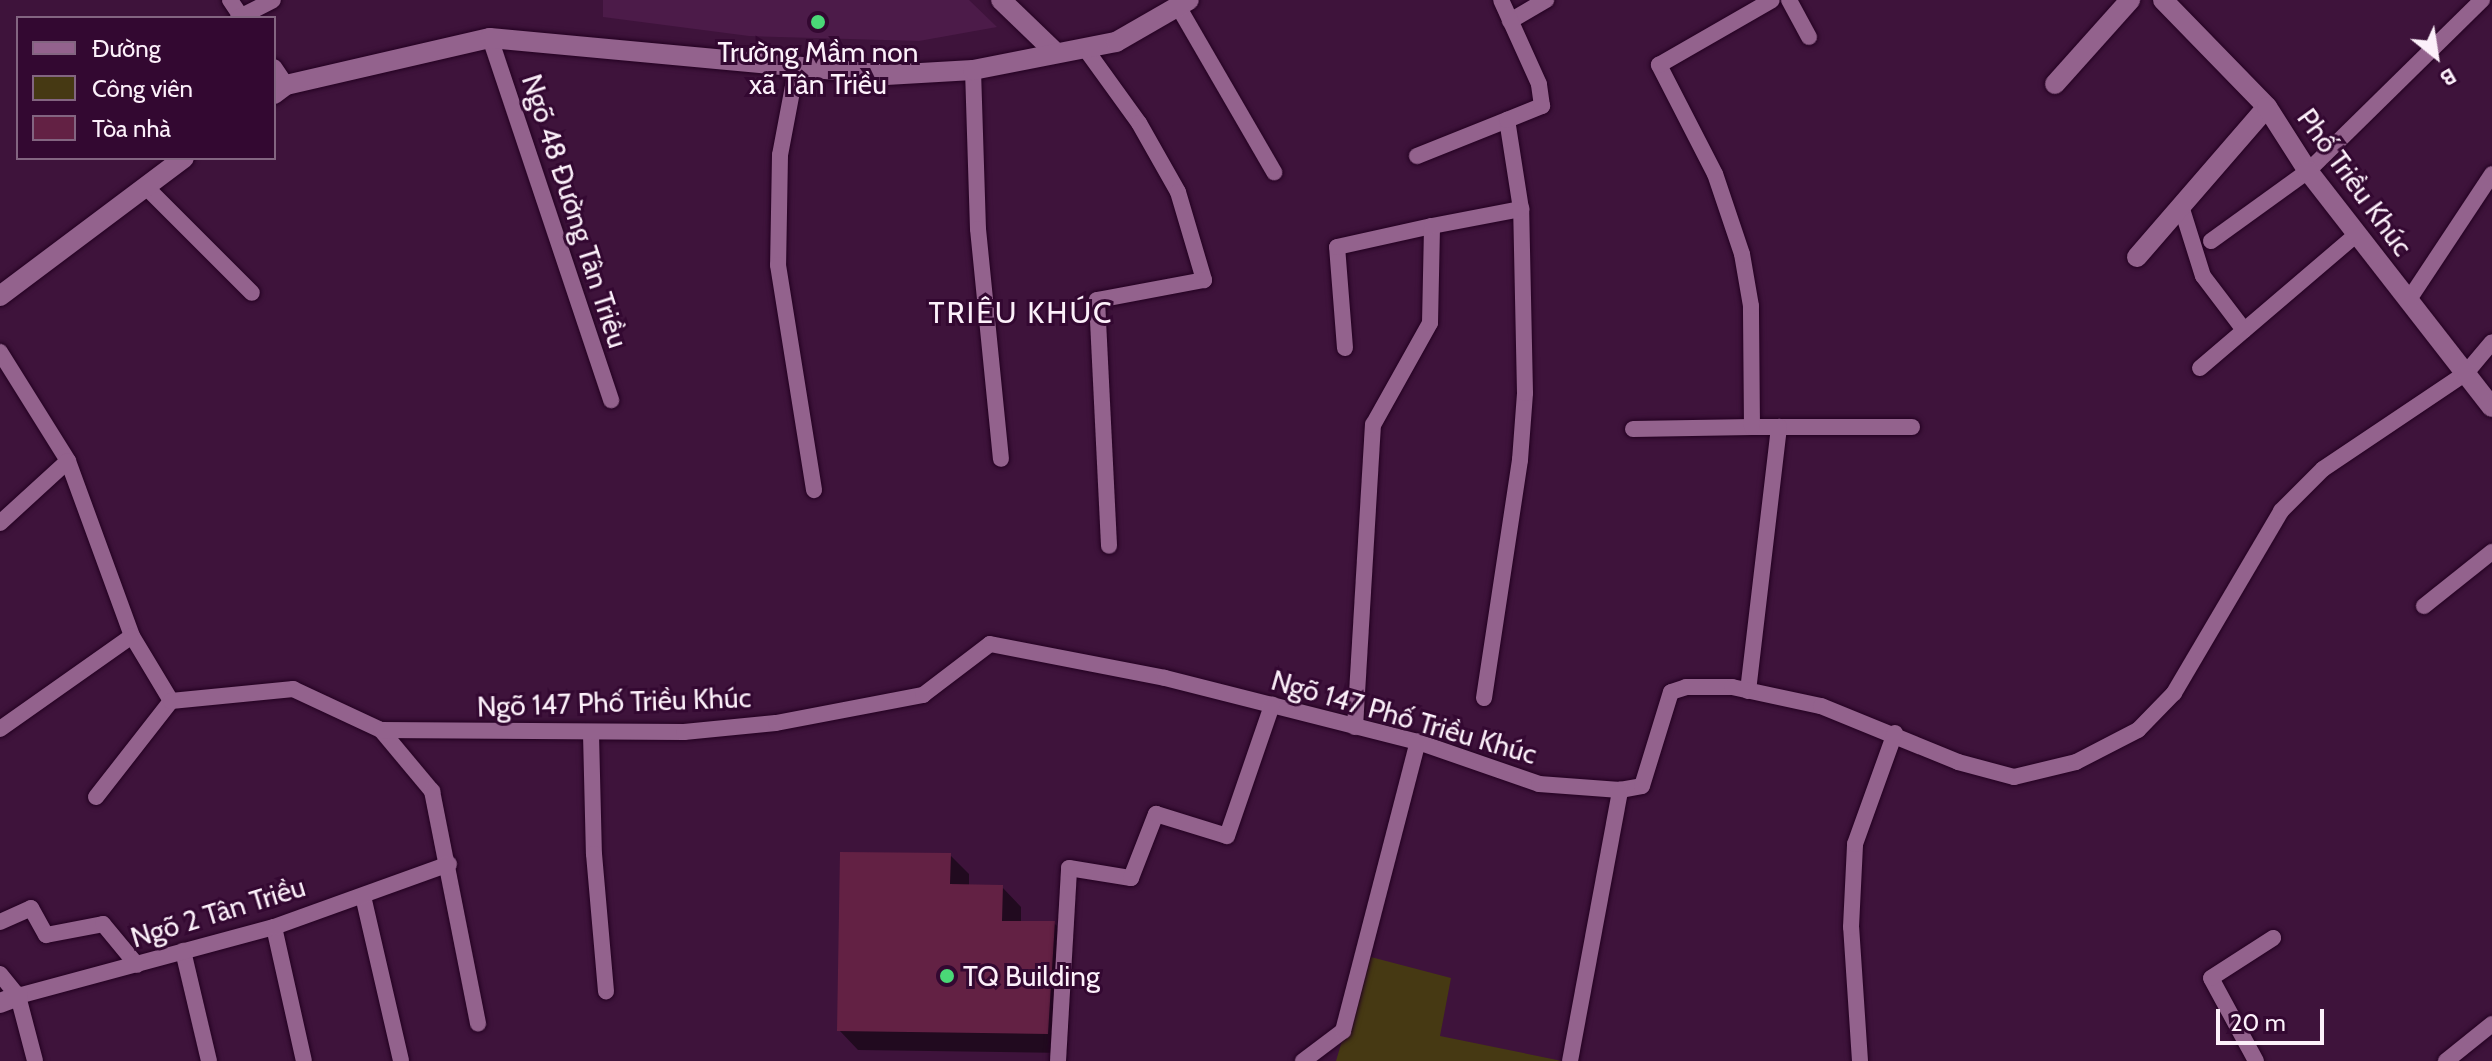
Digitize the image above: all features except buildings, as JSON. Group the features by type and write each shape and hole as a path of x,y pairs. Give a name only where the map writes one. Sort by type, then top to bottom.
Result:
{"street":[{"path":"1001,0 1054,51"},
{"path":"2055,84 2130,0"},
{"name":"Phố Triều Khúc","path":"2163,0 2267,107 2308,171 2492,407"},
{"path":"280,90 490,38 886,75 973,70 1054,51 1087,51 1184,4"},
{"path":"2137,257 2267,107"},
{"path":"0,296 181,160"}],"lane":[{"path":"242,16 273,0"},
{"path":"1417,156 1542,106 1539,84 1501,0"},
{"path":"1510,21 1546,0"},
{"path":"1752,427 1751,306 1742,254 1715,174 1659,65 1772,0"},
{"path":"1789,0 1809,37"},
{"path":"2211,241 2308,171 2482,0"},
{"path":"1184,4 1274,172"},
{"name":"Ngõ 48 Đường Tân Triều","path":"490,38 611,400"},
{"path":"1087,51 1139,123 1178,192 1204,280 1097,300 1109,546"},
{"path":"797,65 780,155 778,265 814,490"},
{"path":"973,70 978,229 1001,459"},
{"path":"1484,698 1520,460 1525,393 1521,209 1507,120"},
{"path":"2408,301 2492,174"},
{"path":"145,186 252,293"},
{"path":"2181,206 2203,276 2244,330"},
{"path":"1345,348 1337,247 1521,209"},
{"path":"1355,727 1373,425 1430,323 1432,226"},
{"path":"2200,368 2357,234"},
{"path":"1570,1061 1620,790 1642,786 1649,776 1671,692 1686,687 1748,691 1821,706 1895,733 1958,762 2014,777 2076,762 2138,730 2174,693 2281,511 2323,469 2466,373 2492,342"},
{"path":"0,352 68,461 132,636 171,701"},
{"path":"1748,691 1779,427"},
{"path":"1633,429 1912,427"},
{"path":"0,523 68,461"},
{"path":"2424,606 2492,552"},
{"path":"0,729 132,636"},
{"name":"Ngõ 147 Phố Triều Khúc","path":"381,730 591,734 776,723 903,700 932,690 951,670 990,644 1031,648 1418,742 1506,776 1620,790"},
{"path":"96,797 171,701 293,689 381,730 432,791 449,864 478,1023"},
{"path":"1058,1061 1069,868 1131,878 1156,814 1227,836 1272,705"},
{"path":"1860,1061 1851,927 1855,844 1895,733"},
{"path":"591,734 594,854 606,991"},
{"path":"1303,1061 1343,1031 1418,742"},
{"name":"Ngõ 2 Tân Triều","path":"9,1000 274,927 449,864"},
{"path":"363,896 401,1061"},
{"path":"0,922 31,908 46,935 103,924 137,965"},
{"path":"274,927 304,1061"},
{"path":"2256,1061 2211,978 2273,938"},
{"path":"183,951 209,1061"},
{"path":"0,974 35,1061"},
{"path":"2446,1061 2492,1024"}],"shaded area":[{"name":"Trường Mầm non xã Tân Triều","path":"603,0 969,0 997,27 919,41 749,36 603,17"}],"green space":[{"path":"1367,956 1451,978 1440,1036 1562,1061 1336,1061"}],"place":[{"name":"Trường Mầm non xã Tân Triều","path":"818,22"},
{"name":"TQ Building","path":"947,976"}],"district":[{"name":"TRIÊU KHÚC","path":"1021,313"}]}
